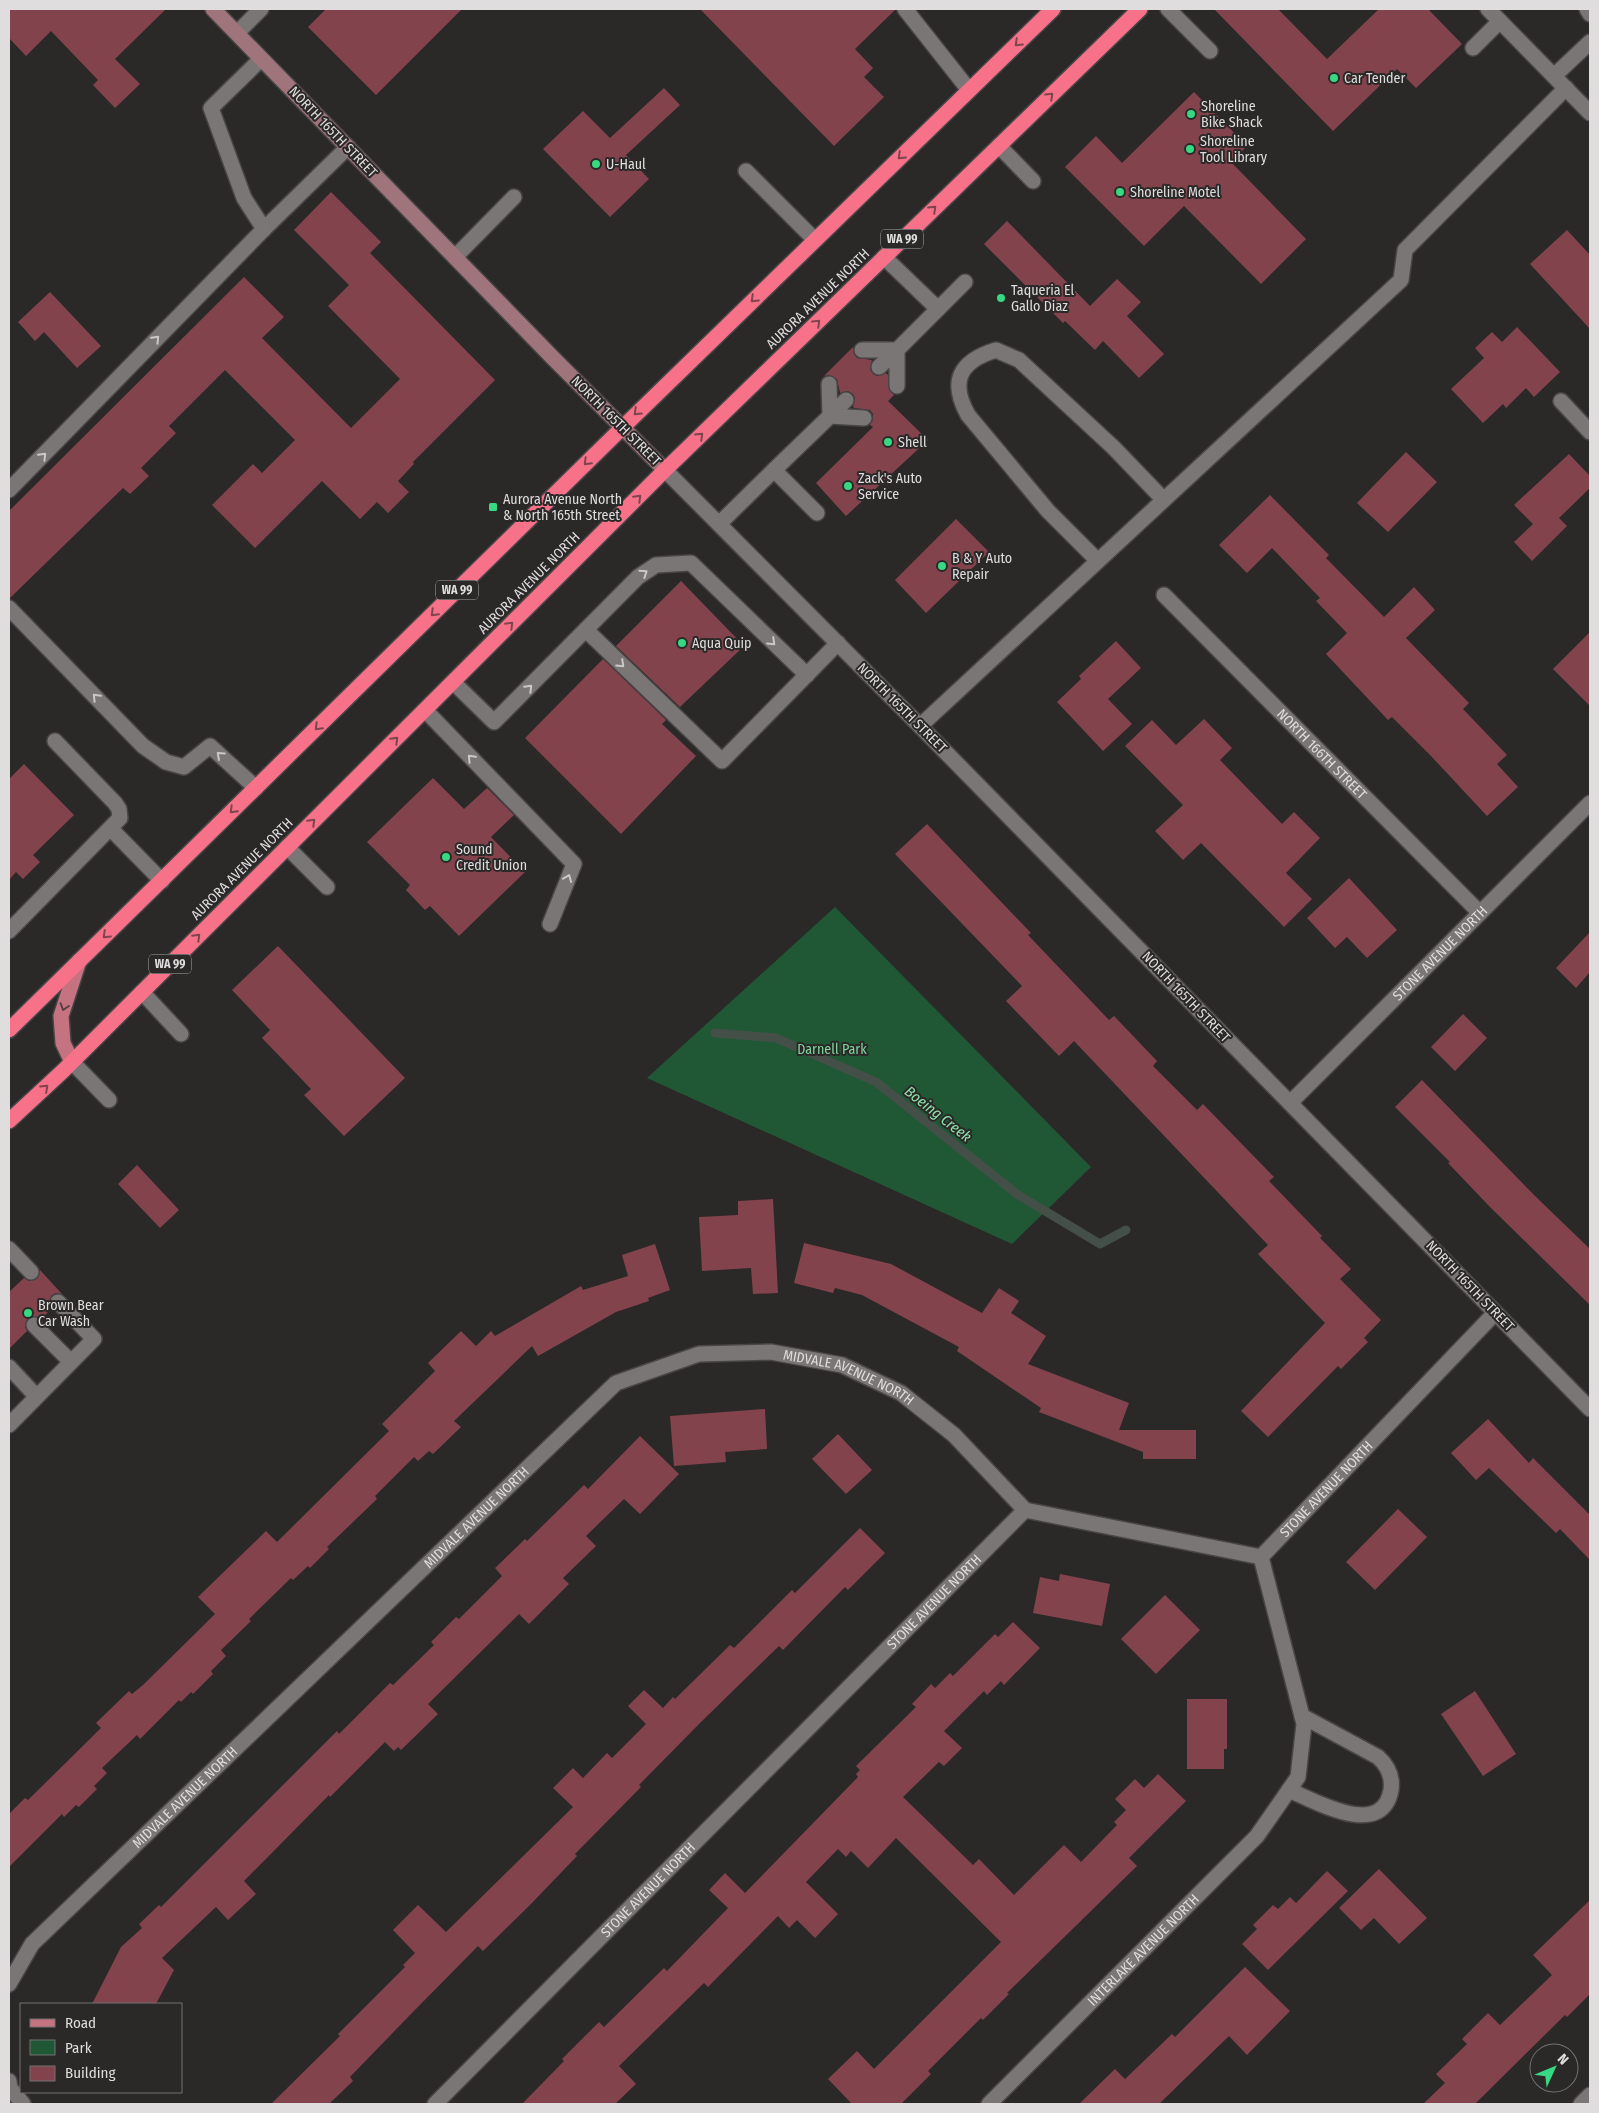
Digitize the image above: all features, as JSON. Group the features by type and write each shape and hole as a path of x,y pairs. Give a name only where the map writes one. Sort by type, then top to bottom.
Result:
{"highway":[{"name":"WA 99","path":"9,1030 1052,9"},
{"name":"AURORA AVENUE NORTH","path":"9,1121 72,1062 666,470 1140,9"}],"main road":[{"path":"72,1062 63,1042 61,1016 79,961"}],"street":[{"name":"NORTH 165TH STREET","path":"213,9 622,428 920,726 1590,1409"},
{"path":"237,34 262,9"},
{"path":"905,9 969,90"},
{"path":"1168,9 1210,51"},
{"path":"1488,9 1590,113"},
{"path":"1587,9 1590,14"},
{"path":"1473,48 1500,21"},
{"path":"1554,76 1590,42"},
{"path":"261,59 211,108 244,198 264,229"},
{"path":"920,726 1401,280 1405,250 1566,88"},
{"path":"999,146 1033,181"},
{"path":"9,490 264,229 348,147"},
{"path":"746,171 815,240"},
{"path":"455,257 514,197"},
{"path":"884,257 938,309"},
{"path":"879,367 965,282"},
{"path":"862,350 896,350"},
{"path":"896,350 897,386"},
{"path":"1097,560 1048,511 968,415 959,399 959,384 963,370 972,360 996,350 1019,360 1114,448 1163,499"},
{"path":"829,384 830,416"},
{"path":"719,524 846,400"},
{"path":"1561,401 1590,432"},
{"path":"830,416 864,418"},
{"path":"774,470 817,513"},
{"path":"453,682 494,722 638,577 656,565 691,563 807,675"},
{"name":"NORTH 166TH STREET","path":"1164,595 1480,913"},
{"path":"9,608 143,746 166,762 184,767 210,746 256,788"},
{"path":"586,630 722,761 838,643"},
{"path":"425,710 574,864 550,924"},
{"path":"9,931 120,818 115,802 55,741"},
{"name":"STONE AVENUE NORTH","path":"1290,1103 1590,803"},
{"path":"111,828 162,881"},
{"path":"288,847 327,887"},
{"path":"142,992 181,1034"},
{"path":"72,1062 108,1100"},
{"path":"9,1249 31,1272"},
{"path":"9,1425 94,1339 58,1302"},
{"name":"STONE AVENUE NORTH","path":"1261,1557 1495,1313"},
{"path":"34,1325 71,1362"},
{"name":"MIDVALE AVENUE NORTH","path":"9,1984 32,1944 616,1383 699,1354 771,1352 842,1365 902,1393 954,1435 1025,1510"},
{"path":"9,1366 36,1396"},
{"path":"1025,1510 1261,1557"},
{"name":"STONE AVENUE NORTH","path":"435,2104 1025,1510"},
{"name":"INTERLAKE AVENUE NORTH","path":"989,2104 1257,1836 1298,1777 1304,1724 1261,1557"},
{"path":"1289,1790 1346,1814 1357,1816 1368,1815 1378,1811 1386,1803 1392,1783 1390,1773 1378,1757 1302,1716"},
{"path":"9,2082 10,2088 23,2104"},
{"path":"1581,2104 1590,2095"}],"green space":[{"name":"Darnell Park","path":"835,907 1091,1167 1012,1244 647,1078"}],"building":[{"path":"9,9 166,9 115,59 140,84 115,108 93,85 98,80 51,31 26,56 9,38"},
{"path":"326,9 462,9 376,95 308,27"},
{"path":"700,9 896,9 855,49 873,68 864,77 884,97 834,146"},
{"name":"Car Tender","path":"1214,9 1278,9 1327,59 1379,9 1428,9 1462,44 1416,88 1397,69 1333,131"},
{"name":"U-Haul","path":"664,88 680,105 626,155 649,179 610,217 543,149 583,111 610,138"},
{"path":"1194,92 1247,146 1231,162 1306,239 1261,284 1184,206 1144,246 1065,167 1096,136 1122,163"},
{"path":"331,192 381,242 370,253 495,380 413,462 414,464 398,481 409,492 388,513 377,502 360,519 322,481 255,548 212,505 253,464 262,473 295,440 225,370 169,426 176,433 141,468 149,476 130,494 123,488 9,599 9,511 244,277 284,317 262,338 351,428 400,379 328,306 349,285 294,230"},
{"path":"1007,221 1090,306 1117,279 1141,302 1127,316 1164,354 1139,378 1103,341 1095,350 1065,321 1063,323 984,244"},
{"path":"1567,230 1590,255 1590,329 1530,264"},
{"path":"50,292 101,346 77,368 44,332 35,341 18,322"},
{"path":"1517,327 1560,372 1534,397 1526,388 1506,408 1503,404 1483,423 1451,389 1484,358 1475,348 1492,332 1502,342"},
{"path":"853,347 857,358 872,360 870,369 873,374 877,376 886,373 888,375 889,390 894,395 888,401 928,440 846,516 816,483 873,427 870,425 873,414 870,410 854,408 855,398 853,394 848,391 840,393 837,379 829,375 824,376"},
{"path":"1406,452 1437,482 1388,532 1357,503"},
{"path":"1569,454 1590,476 1590,488 1559,518 1567,526 1532,561 1514,542 1533,524 1514,505"},
{"path":"1270,495 1329,555 1326,558 1384,617 1414,587 1435,610 1406,638 1469,703 1463,709 1507,755 1497,764 1518,787 1487,816 1431,756 1392,717 1388,720 1326,654 1347,633 1316,601 1320,598 1272,548 1247,573 1219,545"},
{"name":"B & Y Auto Repair","path":"956,519 989,552 926,613 895,580"},
{"name":"Aqua Quip","path":"681,581 744,646 680,707 616,646"},
{"path":"1590,632 1590,706 1553,669"},
{"path":"1116,641 1141,668 1108,699 1132,724 1103,751 1057,702 1081,679 1079,676"},
{"path":"603,659 666,720 662,724 696,756 621,834 525,738"},
{"path":"1204,719 1232,748 1220,760 1282,824 1294,812 1320,838 1286,873 1312,899 1284,927 1201,843 1183,860 1155,831 1183,805 1125,746 1152,720 1176,745"},
{"path":"24,764 74,815 33,855 40,862 23,879 16,872 9,880 9,779"},
{"name":"Sound Credit Union","path":"433,778 464,809 487,788 514,815 491,837 525,872 459,936 430,906 425,910 406,890 410,885 367,842"},
{"path":"927,824 1031,933 1028,935 1109,1020 1114,1016 1157,1061 1153,1066 1197,1110 1203,1104 1274,1177 1269,1181 1322,1236 1320,1238 1351,1269 1340,1279 1381,1320 1364,1338 1368,1342 1341,1369 1338,1366 1268,1437 1241,1411 1325,1323 1258,1254 1268,1245 1074,1041 1059,1056 1006,1001 1022,986 895,854"},
{"path":"1349,878 1397,930 1367,958 1347,937 1335,948 1307,918"},
{"path":"1590,932 1590,972 1576,988 1556,968"},
{"path":"278,946 405,1078 344,1136 304,1095 311,1089 262,1038 270,1030 232,990"},
{"path":"1463,1014 1487,1038 1455,1071 1431,1047"},
{"path":"1422,1080 1534,1195 1590,1249 1590,1305 1491,1208 1448,1163 1450,1162 1395,1107"},
{"path":"137,1165 179,1210 160,1228 118,1184"},
{"path":"773,1199 778,1293 753,1294 751,1268 702,1271 699,1217 738,1215 738,1201"},
{"path":"804,1243 891,1264 982,1313 999,1288 1019,1301 1011,1313 1046,1336 1028,1364 1129,1403 1119,1430 1196,1430 1196,1459 1143,1459 1143,1452 1039,1412 1041,1408 957,1351 959,1347 862,1295 835,1288 833,1293 794,1283"},
{"path":"655,1244 670,1290 648,1298 649,1301 616,1312 538,1356 532,1346 454,1421 461,1427 433,1454 429,1451 418,1461 414,1457 375,1496 377,1499 327,1547 329,1549 310,1568 308,1566 293,1580 291,1578 249,1619 251,1621 221,1650 226,1656 211,1671 213,1674 193,1694 191,1692 181,1702 179,1700 140,1739 137,1735 102,1768 107,1773 94,1786 97,1789 79,1807 76,1805 64,1817 62,1814 9,1867 9,1814 25,1798 28,1800 101,1728 96,1723 129,1691 132,1694 143,1685 215,1614 198,1597 266,1531 277,1542 389,1431 382,1424 435,1371 428,1363 461,1331 476,1346 491,1331 495,1336 581,1286 583,1290 628,1276 622,1255"},
{"name":"Brown Bear Car Wash","path":"40,1270 62,1294 56,1293 51,1296 49,1304 51,1309 41,1319 32,1316 27,1319 25,1327 27,1331 9,1349 9,1292 24,1278 29,1281 37,1279"},
{"path":"765,1409 767,1449 725,1452 726,1462 674,1466 670,1416"},
{"path":"1488,1419 1529,1463 1533,1458 1590,1515 1590,1560 1560,1529 1556,1533 1489,1468 1476,1480 1451,1453"},
{"path":"838,1434 872,1470 846,1494 812,1459"},
{"path":"640,1436 679,1474 640,1514 624,1499 586,1536 596,1546 563,1578 569,1584 529,1624 519,1614 428,1704 438,1714 401,1750 398,1747 394,1751 385,1742 330,1797 329,1795 244,1881 256,1894 228,1920 216,1907 162,1958 174,1970 157,2003 93,2003 121,1947 142,1928 139,1924 159,1905 161,1907 337,1731 339,1734 390,1683 393,1685 434,1645 431,1642 456,1617 459,1619 502,1576 495,1568 525,1539 527,1541 584,1485 588,1489"},
{"path":"1398,1509 1427,1537 1375,1590 1346,1562"},
{"path":"860,1528 885,1553 848,1590 845,1587 783,1650 779,1646 700,1723 639,1785 641,1787 575,1854 577,1856 530,1905 483,1951 478,1946 409,2016 350,2077 353,2081 329,2104 271,2104 340,2036 338,2034 405,1967 403,1965 415,1953 393,1930 418,1905 446,1932 573,1807 553,1788 573,1768 583,1778 607,1753 612,1758 646,1724 628,1706 644,1690 663,1708 673,1697 675,1699 730,1645 734,1648 792,1590 795,1593"},
{"path":"1060,1574 1110,1584 1102,1626 1033,1613 1040,1577 1059,1581"},
{"path":"1165,1595 1200,1630 1156,1674 1121,1639"},
{"path":"1013,1622 1040,1648 1004,1685 1001,1681 987,1695 984,1691 944,1731 962,1748 944,1766 939,1762 903,1797 973,1865 979,1859 1014,1895 1064,1845 1081,1862 1117,1825 1114,1822 1126,1810 1115,1799 1135,1779 1144,1788 1158,1774 1186,1801 1129,1858 1137,1866 1007,1993 1009,1994 983,2020 981,2018 928,2071 931,2074 901,2104 852,2104 828,2079 857,2051 874,2069 1001,1942 896,1838 868,1868 851,1851 846,1857 838,1849 806,1882 838,1914 815,1938 797,1920 789,1928 778,1916 708,1987 704,1983 619,2066 636,2084 615,2104 522,2104 564,2061 562,2059 599,2022 604,2027 664,1968 667,1971 728,1908 709,1890 725,1873 745,1893 858,1777 856,1774 860,1770 856,1766 916,1707 912,1704 931,1684 935,1688 950,1673 953,1676 995,1634 998,1637"},
{"path":"1475,1691 1516,1754 1483,1776 1441,1714"},
{"path":"1187,1699 1227,1699 1227,1749 1224,1749 1224,1769 1187,1769"},
{"path":"1379,1869 1427,1918 1399,1944 1374,1918 1361,1930 1339,1908"},
{"path":"1327,1871 1348,1891 1268,1970 1242,1944 1257,1929 1253,1925 1273,1905 1278,1909 1290,1897 1296,1903"},
{"path":"1590,1900 1590,1994 1537,2043 1529,2043 1529,2051 1475,2104 1423,2104 1445,2083 1436,2074 1467,2044 1462,2039 1488,2013 1500,2025 1552,1975 1533,1955"},
{"path":"1245,1967 1290,2011 1247,2055 1229,2036 1159,2104 1079,2104 1115,2069 1125,2079 1172,2034 1175,2037"}],"waterway":[{"name":"Boeing Creek","path":"715,1033 776,1038 876,1082 1017,1194 1100,1244 1126,1230"}],"place":[{"name":"Car Tender","path":"1334,78"},
{"name":"Shoreline Bike Shack","path":"1191,114"},
{"name":"Shoreline Tool Library","path":"1190,149"},
{"name":"U-Haul","path":"596,164"},
{"name":"Shoreline Motel","path":"1120,192"},
{"name":"Taqueria El Gallo Diaz","path":"1001,298"},
{"name":"Shell","path":"888,442"},
{"name":"Zack's Auto Service","path":"848,486"},
{"name":"Aurora Avenue North & North 165th Street","path":"493,507"},
{"name":"B & Y Auto Repair","path":"942,566"},
{"name":"Aqua Quip","path":"682,643"},
{"name":"Sound Credit Union","path":"446,857"},
{"name":"Brown Bear Car Wash","path":"28,1313"}]}
